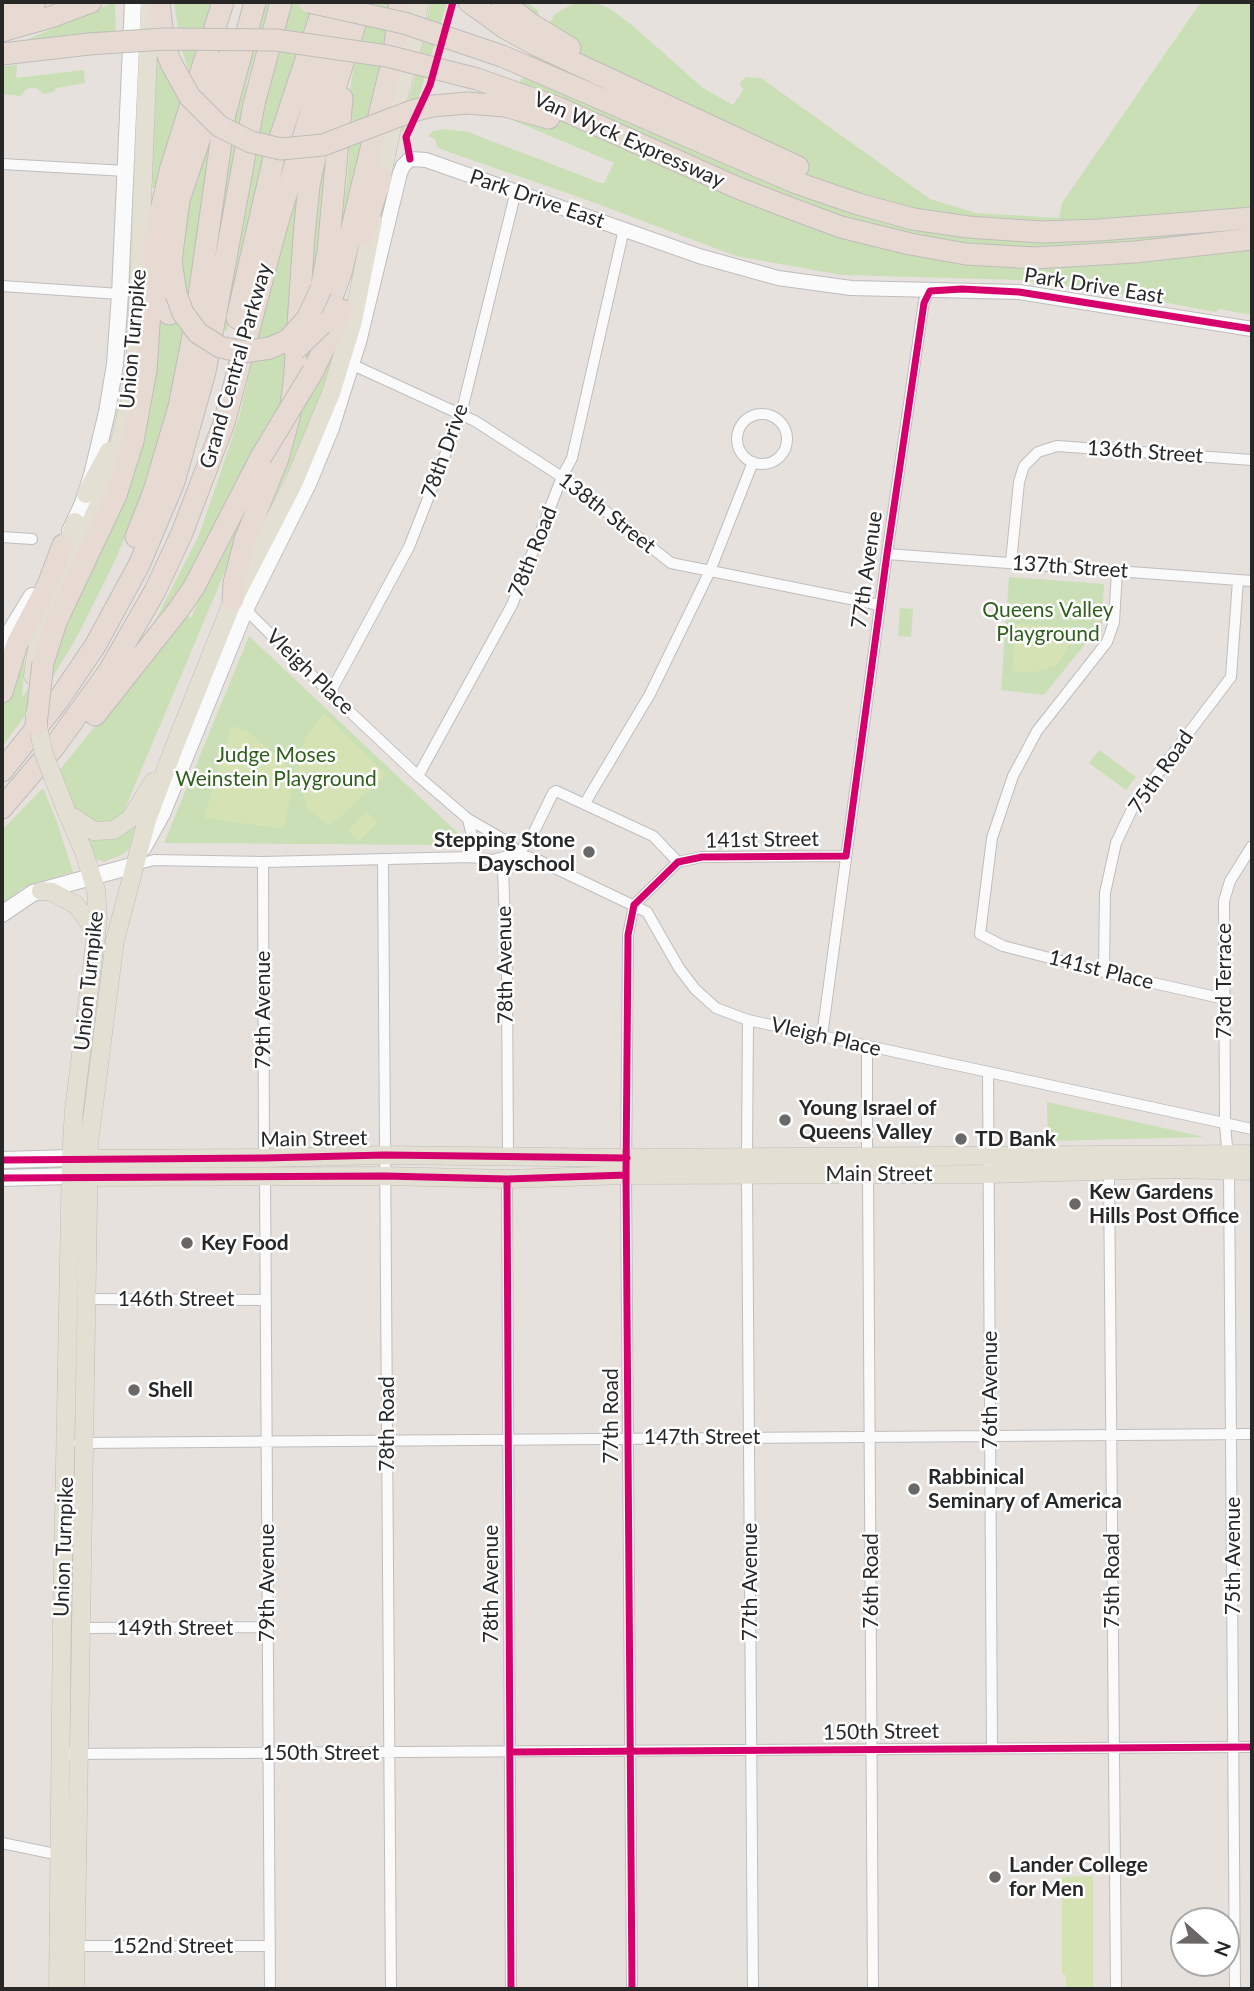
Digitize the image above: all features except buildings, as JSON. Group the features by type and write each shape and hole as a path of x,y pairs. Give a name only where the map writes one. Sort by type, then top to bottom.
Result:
{"highway":[{"path":"2,11 34,2"},
{"path":"2,31 91,2"},
{"path":"37,725 43,663 56,622 116,495 133,441 146,370 153,249 161,206 223,2"},
{"path":"246,2 178,200 171,254 173,304 180,332 200,350 217,359 244,364 264,363 284,357 307,341 322,324 341,272 396,40 400,2"},
{"path":"2,759 43,705 82,646 119,576 154,491 173,429 186,370 223,125 255,2"},
{"name":"Grand Central Parkway","path":"2,771 57,702 95,646 144,554 174,482 205,372 254,104 281,2"},
{"name":"Van Wyck Expressway","path":"309,2 404,23 502,56 815,190 894,215 986,229 1068,232 1252,218"},
{"path":"198,494 268,180 286,115 325,2"},
{"name":"Grand Central Parkway","path":"2,808 61,739 116,660 155,591 198,494 224,423 276,228 344,2"},
{"path":"240,605 238,564 278,458 294,384 303,236 309,185 320,139 362,2"},
{"path":"469,2 640,92 818,176 986,229"},
{"path":"502,2 526,31"},
{"path":"149,3 172,65 190,97 219,126 251,142 281,149 323,145 412,111 467,103 492,104 529,111 648,161 738,188"},
{"path":"161,206 160,270 163,293 198,333 220,347 243,352 270,348 288,340 307,319 321,289 327,264 341,104 353,30"},
{"name":"Van Wyck Expressway","path":"2,54 89,44 202,38 276,40 387,56 477,79 559,108 738,188 841,227 939,250 1035,258 1135,252 1252,239"},
{"path":"2,808 68,748 178,610 201,574 261,457 313,372 347,296 381,177"},
{"path":"1135,252 1205,254 1252,251"},
{"path":"2,692 17,644 48,584 63,545"}],"main road":[{"name":"Union Turnpike","path":"58,1989 61,1754 76,1443 87,1299 89,1143 115,940 147,820 173,750 240,605 331,393 357,303 381,177 415,37 419,2"},
{"name":"Union Turnpike","path":"75,522 86,494 113,380 121,294 126,171 149,3"},
{"name":"Union Turnpike","path":"75,1989 82,1628 71,1167 74,1110 98,904 92,877 49,770 37,725 32,682 39,636 108,481 122,437 132,382 144,188 149,3"},
{"path":"86,494 117,433 132,382"},
{"path":"39,636 45,610 75,522"},
{"path":"2,645 75,522"},
{"path":"67,813 94,831 120,827 131,818 173,750"},
{"path":"2,914 41,891 135,864"},
{"path":"41,891 52,892 76,905 96,937"},
{"path":"98,904 106,903 123,909"},
{"name":"Main Street","path":"90,1168 264,1158 508,1156 747,1175 989,1154 1228,1161 1252,1171"},
{"name":"Main Street","path":"2,1160 71,1167 265,1177 507,1179 747,1156 989,1174 1109,1172 1228,1161 1252,1154"},
{"name":"Main Street","path":"2,1178 71,1167"}],"street":[{"name":"Park Drive East","path":"403,166 410,159 426,160 699,256 778,278 851,288 1019,292 1252,329"},
{"path":"2,164 126,171"},
{"name":"Union Turnpike","path":"135,864 163,814 240,605 313,474 342,401 403,166"},
{"name":"78th Drive","path":"330,693 409,547 461,414 516,191"},
{"name":"78th Road","path":"418,776 512,605 572,458 624,229"},
{"path":"2,286 121,294"},
{"name":"77th Avenue","path":"822,1036 887,554 924,301 930,291"},
{"name":"138th Street","path":"353,365 475,421 562,477 671,562 880,605"},
{"path":"761,413 778,419 784,426 786,445 782,453 765,464 753,462 739,450 738,432 746,419 761,413"},
{"name":"136th Street","path":"1011,562 1019,482 1024,467 1038,452 1057,446 1252,460"},
{"path":"586,803 650,694 710,571 753,462"},
{"path":"2,537 32,539"},
{"name":"137th Street","path":"887,554 1252,582"},
{"name":"141st Place","path":"1117,571 1114,622 1107,642 1037,731 1013,776 992,838 979,934 1003,946 1224,999"},
{"name":"75th Road","path":"1104,972 1105,893 1116,843 1134,805 1231,677 1238,580"},
{"name":"Vleigh Place","path":"240,605 418,776 468,819 510,843 517,854 538,860 647,912 679,968 695,989 716,1007 748,1020 1252,1129"},
{"name":"141st Street","path":"556,791 653,836 678,862 702,857 846,856"},
{"name":"78th Avenue","path":"508,1156 507,975 503,870 530,840 556,791"},
{"path":"468,819 473,840 471,858"},
{"name":"73rd Terrace","path":"1225,1124 1224,901 1230,881 1252,846"},
{"path":"135,864 154,860 492,860 517,854"},
{"name":"78th Road","path":"383,859 391,1989"},
{"name":"79th Avenue","path":"262,862 264,1158"},
{"path":"634,905 678,862"},
{"name":"77th Road","path":"632,1989 627,1167 628,935 634,905"},
{"path":"747,1156 748,1020"},
{"name":"76th Road","path":"867,1046 873,1989"},
{"name":"76th Avenue","path":"988,1073 992,1748"},
{"name":"75th Avenue","path":"1225,1124 1228,1161 1232,1434 1236,1989"},
{"name":"75th Road","path":"1109,1172 1116,1989"},
{"name":"77th Avenue","path":"747,1175 752,1989"},
{"name":"79th Avenue","path":"265,1177 270,1989"},
{"name":"78th Avenue","path":"507,1179 511,1989"},
{"name":"146th Street","path":"87,1299 265,1300"},
{"name":"147th Street","path":"76,1443 1252,1434"},
{"name":"149th Street","path":"82,1628 267,1627"},
{"name":"150th Street","path":"61,1754 1252,1747"},
{"path":"2,1843 60,1854"},
{"name":"152nd Street","path":"76,1946 270,1946"}],"green space":[{"path":"174,2 216,2 155,188 151,188 156,35 162,63 172,88 189,73 180,43"},
{"path":"263,2 270,2 247,82 208,304 229,137"},
{"path":"291,2 316,2 259,179 227,331 223,330 263,105"},
{"path":"369,2 393,2 391,42 332,276 347,182 350,141 348,102 359,35"},
{"path":"430,2 447,2 420,93 403,132 401,131 422,50"},
{"path":"510,2 526,2 538,10 539,17 549,24 555,14 578,2 592,2 609,8 703,88 733,105 744,89 740,86 741,81 746,77 761,78 930,199 976,213 1059,218 1062,203 1201,2 1252,2 1252,315 1219,309 1216,312 1103,291 1020,280 842,275 736,256 443,150 437,147 435,139 428,136 433,131 445,129 468,132 601,183 604,183 614,163 503,116 548,26"},
{"path":"115,3 116,32 24,41"},
{"path":"17,65 16,78 84,70 85,83 56,88 54,92 43,94 32,87 25,90 21,96 2,94 2,67"},
{"path":"327,131 333,350 337,353 317,407 274,501 267,499 312,207"},
{"path":"207,133 214,136 181,366 144,491 114,563 79,633 51,680 2,747 2,711 8,686 26,643 22,697 49,659 155,325"},
{"path":"308,153 289,386 239,538 121,818 102,823 85,819 75,808 58,772 185,614 191,618 209,574 199,568 151,629 199,535 240,414 261,322"},
{"name":"Queens Valley Playground","path":"1009,577 1104,584 1102,623 1044,695 1001,690"},
{"path":"900,608 913,609 911,637 898,636"},
{"path":"1016,624 1072,628 1067,650 1055,666 1032,673 1012,671"},
{"name":"Judge Moses Weinstein Playground","path":"249,636 460,835 455,845 164,843"},
{"path":"324,714 386,775 330,826 308,810 296,772 306,736"},
{"path":"232,726 248,732 285,763 291,792 284,829 204,818"},
{"path":"1099,750 1136,777 1126,790 1089,763"},
{"path":"43,788 73,872 22,888 2,906 2,830"},
{"path":"366,811 378,822 360,841 348,830"},
{"path":"132,826 135,828 129,849 104,862 95,858 89,839"},
{"path":"1047,1102 1204,1137 1048,1141"},
{"path":"1093,1876 1093,1989 1066,1989 1066,1975 1062,1974 1062,1877"}],"cycle path":[{"path":"410,159 406,137 430,85 453,2"},
{"path":"632,1989 626,1175 628,935 634,905 678,862 702,857 846,856 924,303 930,291 962,289 1019,292 1252,329"},
{"path":"2,1160 385,1155 627,1158"},
{"path":"2,1178 385,1176 507,1179 626,1175"},
{"path":"507,1179 511,1989"},
{"path":"510,1752 1252,1747"}],"place":[{"name":"Stepping Stone Dayschool","path":"589,852"},
{"name":"Young Israel of Queens Valley","path":"785,1120"},
{"name":"TD Bank","path":"961,1139"},
{"name":"Kew Gardens Hills Post Office","path":"1075,1204"},
{"name":"Key Food","path":"187,1243"},
{"name":"Shell","path":"134,1390"},
{"name":"Rabbinical Seminary of America","path":"914,1489"},
{"name":"Lander College for Men","path":"995,1877"}]}
